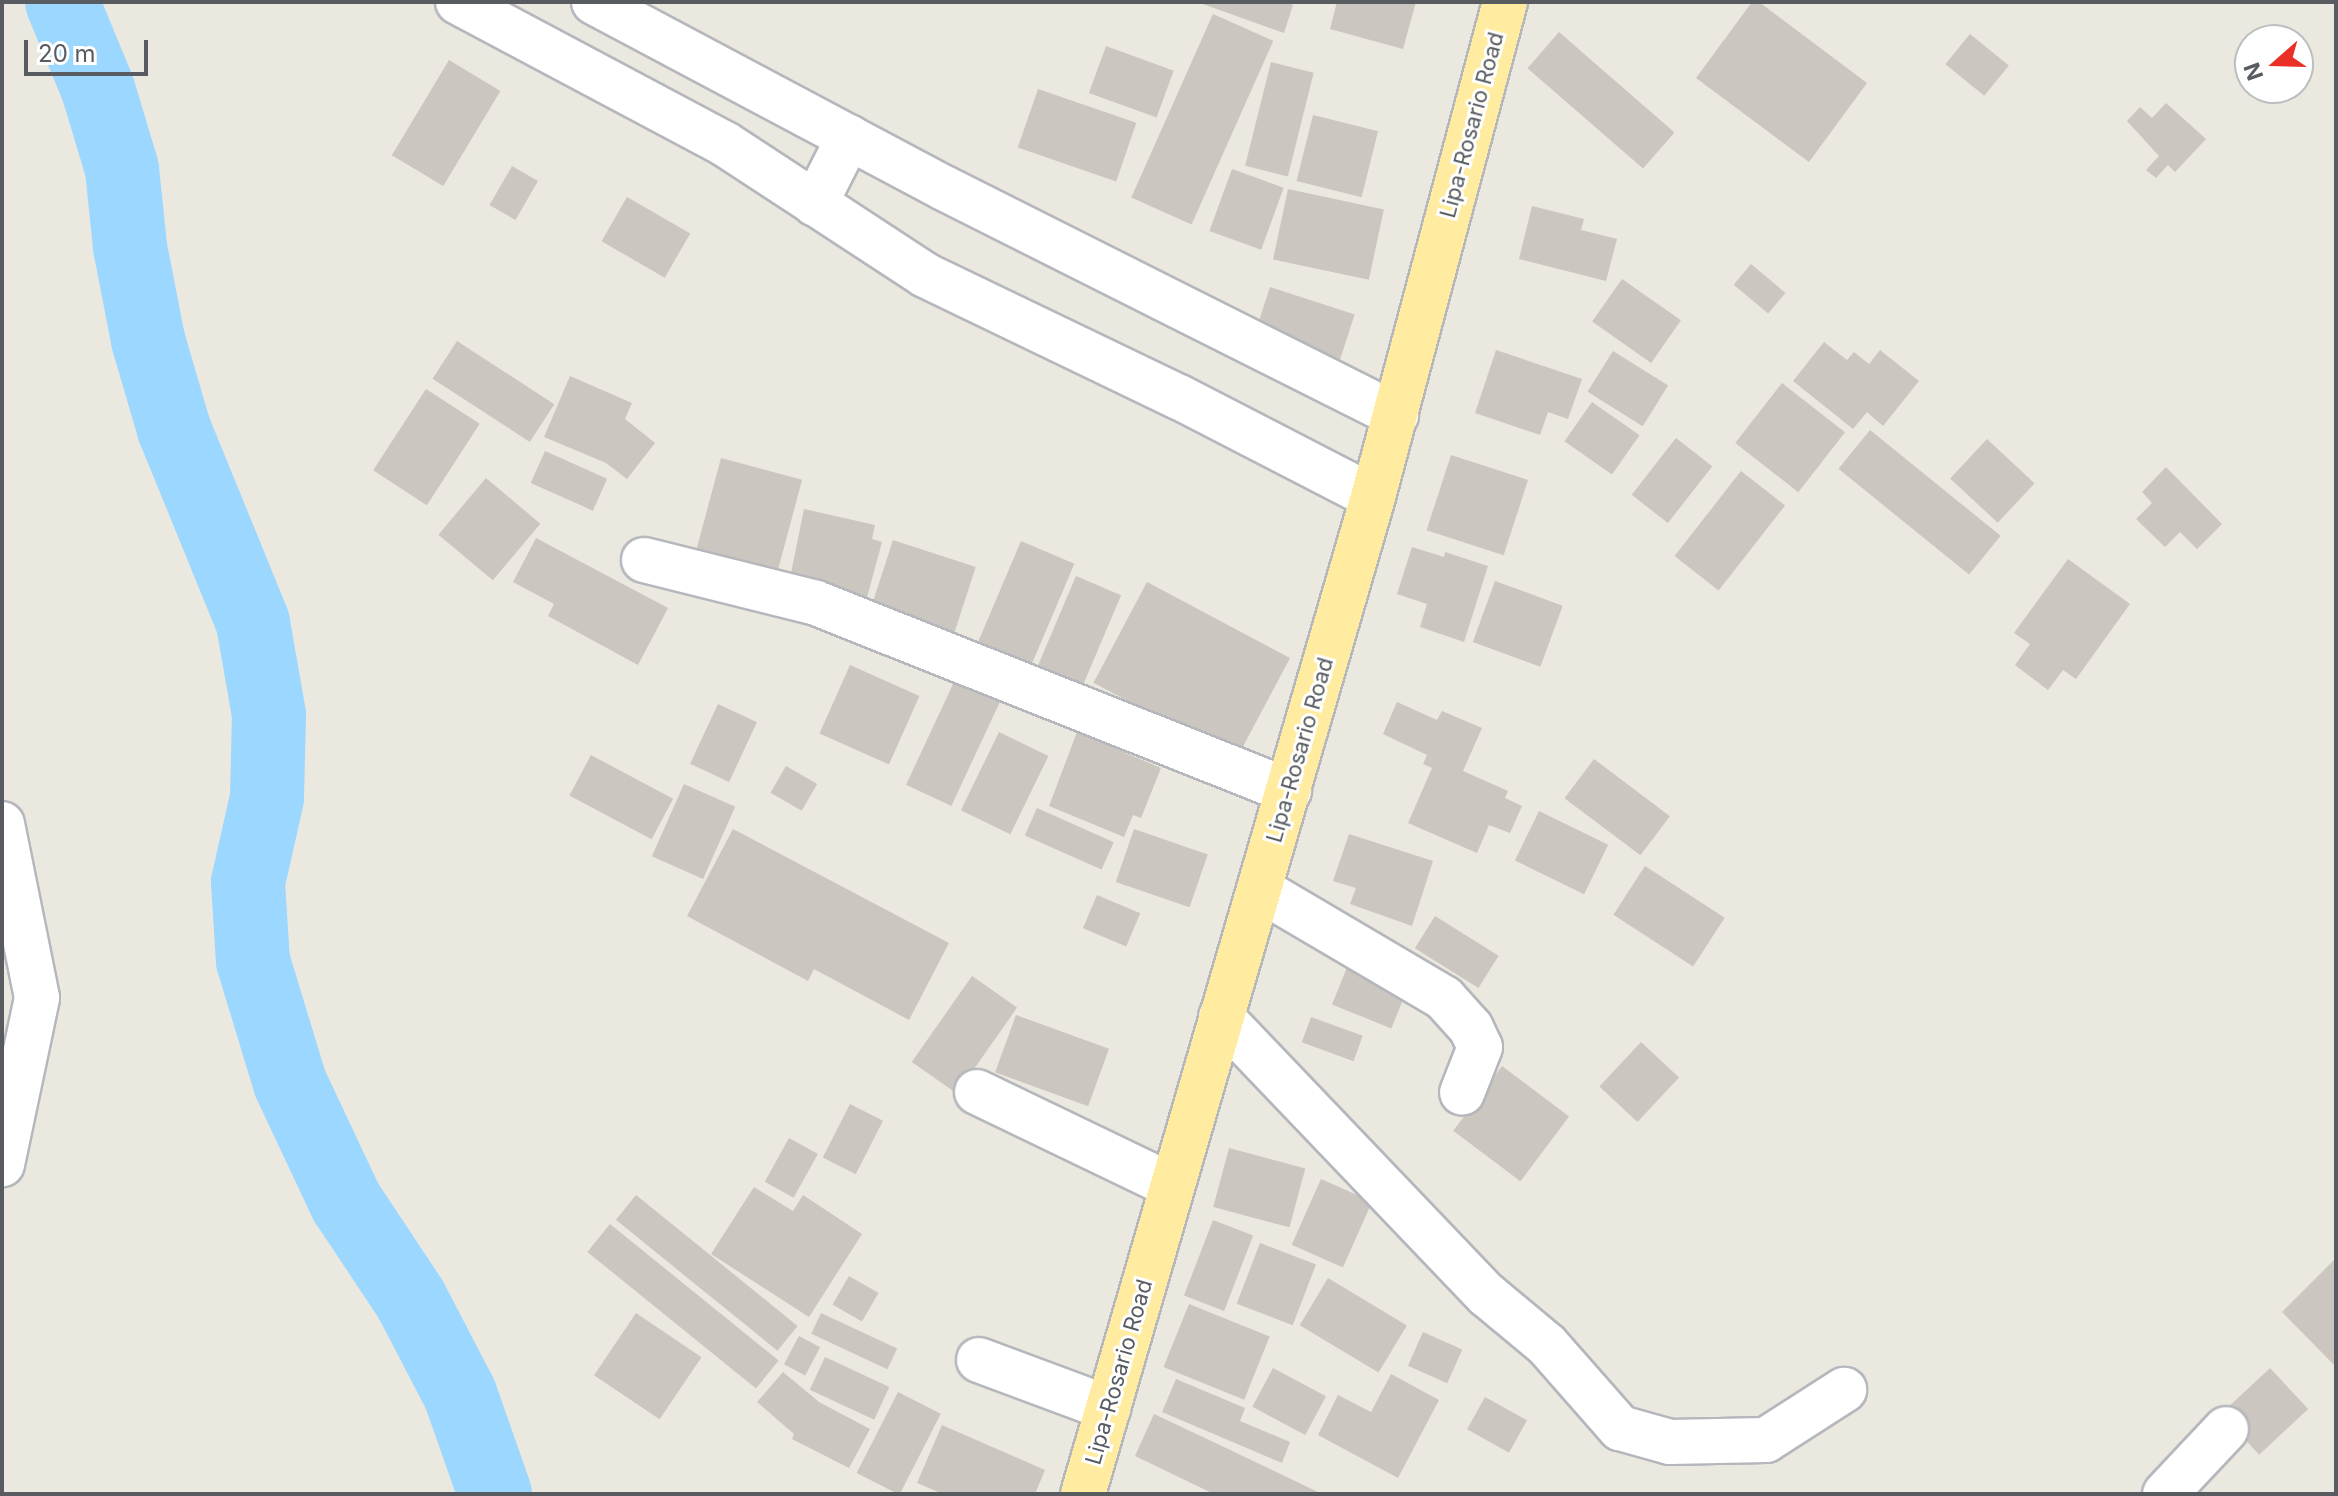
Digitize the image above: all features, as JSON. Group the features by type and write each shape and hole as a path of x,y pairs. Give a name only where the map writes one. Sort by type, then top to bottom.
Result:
{"main road":[{"name":"Lipa-Rosario Road","path":"1088,1492 1108,1408 1396,415 1505,2"}],"street":[{"path":"458,2 725,144 925,275 1179,397 1373,497"},
{"path":"594,2 849,137 1396,415"},
{"path":"815,204 849,137"},
{"path":"644,560 816,603 1289,791"},
{"path":"2,824 37,998 4,1151"},
{"path":"1259,889 1444,998 1471,1028 1480,1047 1462,1093"},
{"path":"1221,1017 1487,1295 1547,1345 1620,1428 1670,1442 1766,1440 1844,1390"},
{"path":"977,1092 1172,1186"},
{"path":"979,1360 1108,1408"},
{"path":"2165,1494 2226,1429"}],"building":[{"path":"1197,2 1284,2 1293,5 1284,33"},
{"path":"1337,2 1416,2 1403,49 1330,29"},
{"path":"1752,2 1759,2 1867,83 1809,162 1696,78"},
{"path":"1213,14 1273,41 1192,224 1131,198"},
{"path":"1559,32 1674,132 1643,169 1528,68"},
{"path":"1970,34 2009,65 1984,96 1945,64"},
{"path":"1106,46 1174,71 1157,118 1089,93"},
{"path":"449,60 500,91 443,186 392,155"},
{"path":"1271,62 1314,73 1288,176 1245,166"},
{"path":"1038,89 1136,123 1116,181 1018,148"},
{"path":"2166,103 2206,139 2175,172 2168,165 2156,178 2146,170 2159,156 2127,121 2140,107 2152,118"},
{"path":"1313,115 1378,131 1362,197 1297,181"},
{"path":"512,166 538,181 515,220 490,205"},
{"path":"1232,169 1284,188 1261,250 1209,231"},
{"path":"1288,189 1384,209 1369,280 1273,259"},
{"path":"627,197 690,234 665,278 602,241"},
{"path":"1532,206 1584,219 1581,230 1617,239 1606,281 1519,259"},
{"path":"1751,264 1785,293 1768,314 1734,285"},
{"path":"1622,279 1681,320 1651,363 1592,322"},
{"path":"1270,287 1355,315 1339,363 1254,336"},
{"path":"457,341 554,404 530,442 432,379"},
{"path":"1824,342 1847,360 1854,352 1869,364 1880,350 1919,381 1883,426 1867,412 1853,429 1793,381"},
{"path":"1496,350 1582,379 1568,419 1548,412 1540,435 1475,413"},
{"path":"1613,351 1668,385 1643,426 1588,392"},
{"path":"570,376 632,403 625,419 655,443 627,479 606,463 544,437"},
{"path":"1782,383 1845,432 1798,492 1735,443"},
{"path":"426,389 480,424 427,505 373,470"},
{"path":"1592,402 1640,435 1612,475 1564,441"},
{"path":"1870,430 2001,536 1969,575 1839,469"},
{"path":"1676,438 1712,466 1668,523 1632,495"},
{"path":"1987,439 2035,483 1998,523 1950,478"},
{"path":"545,451 607,479 593,511 531,483"},
{"path":"1451,455 1528,480 1504,555 1427,530"},
{"path":"721,458 802,480 774,585 693,563"},
{"path":"2166,467 2222,524 2197,549 2180,532 2165,547 2136,519 2152,503 2142,492"},
{"path":"1741,471 1785,505 1719,591 1675,556"},
{"path":"486,478 540,524 493,580 438,535"},
{"path":"804,509 875,525 872,539 882,542 862,616 842,611 847,591 790,578"},
{"path":"536,538 668,608 638,665 548,616 554,604 513,582"},
{"path":"893,540 976,567 953,637 870,610"},
{"path":"1021,541 1074,564 1028,672 975,650"},
{"path":"1412,547 1444,557 1445,552 1488,566 1464,642 1420,627 1427,604 1397,594"},
{"path":"2068,559 2130,604 2076,679 2063,670 2048,690 2015,665 2030,644 2014,633"},
{"path":"1076,576 1121,595 1077,699 1032,680"},
{"path":"1495,581 1563,606 1540,667 1473,642"},
{"path":"1147,582 1290,658 1237,759 1093,683"},
{"path":"850,665 919,696 889,764 819,734"},
{"path":"961,667 1006,688 951,806 906,785"},
{"path":"1397,702 1437,720 1442,711 1482,728 1463,771 1508,791 1505,798 1522,806 1510,833 1489,825 1477,853 1408,823 1432,768 1423,764 1427,755 1383,734"},
{"path":"718,704 757,722 729,782 690,764"},
{"path":"999,732 1048,756 1010,834 961,810"},
{"path":"1077,732 1161,768 1141,818 1133,815 1124,837 1049,806"},
{"path":"591,755 673,799 652,839 569,796"},
{"path":"1594,759 1670,816 1640,855 1565,798"},
{"path":"786,766 817,784 802,811 770,793"},
{"path":"684,784 735,807 703,879 652,856"},
{"path":"1037,808 1114,842 1102,870 1025,835"},
{"path":"1539,811 1608,845 1584,894 1515,860"},
{"path":"733,829 949,943 909,1020 814,969 808,981 687,916"},
{"path":"1134,829 1208,854 1190,907 1116,882"},
{"path":"1349,834 1433,861 1412,926 1350,904 1356,888 1333,881"},
{"path":"1645,866 1725,918 1693,966 1613,915"},
{"path":"1097,895 1140,913 1126,947 1083,928"},
{"path":"1435,916 1499,956 1478,988 1415,948"},
{"path":"1350,960 1409,984 1391,1028 1332,1005"},
{"path":"972,976 1017,1008 957,1094 912,1062"},
{"path":"1016,1015 1109,1049 1088,1106 995,1072"},
{"path":"1311,1017 1363,1036 1353,1061 1302,1042"},
{"path":"1641,1042 1679,1077 1637,1122 1599,1087"},
{"path":"1502,1066 1569,1117 1520,1181 1453,1131"},
{"path":"850,1104 883,1121 856,1174 823,1157"},
{"path":"789,1138 818,1154 794,1198 765,1182"},
{"path":"1229,1148 1305,1168 1290,1227 1213,1207"},
{"path":"1321,1179 1372,1202 1343,1268 1292,1245"},
{"path":"754,1187 793,1211 803,1195 862,1234 809,1317 711,1254"},
{"path":"636,1195 798,1326 778,1351 616,1220"},
{"path":"1213,1220 1253,1235 1224,1311 1184,1296"},
{"path":"610,1224 779,1361 756,1389 587,1252"},
{"path":"1260,1243 1316,1265 1293,1325 1237,1304"},
{"path":"2336,1258 2336,1367 2282,1312"},
{"path":"849,1276 878,1293 862,1322 832,1305"},
{"path":"1328,1278 1407,1325 1379,1373 1300,1325"},
{"path":"1189,1304 1270,1337 1244,1400 1164,1367"},
{"path":"636,1313 701,1357 660,1419 594,1375"},
{"path":"821,1313 897,1348 887,1369 811,1334"},
{"path":"1423,1332 1462,1349 1447,1383 1408,1366"},
{"path":"799,1336 820,1347 805,1376 784,1364"},
{"path":"825,1357 889,1387 874,1420 810,1390"},
{"path":"1273,1368 1326,1396 1305,1435 1252,1407"},
{"path":"2270,1368 2308,1409 2259,1455 2221,1414"},
{"path":"783,1372 819,1402 870,1429 849,1468 792,1439 794,1434 757,1402"},
{"path":"1391,1374 1439,1400 1398,1478 1318,1435 1338,1395 1371,1412"},
{"path":"1176,1379 1245,1408 1240,1421 1290,1442 1282,1463 1162,1412"},
{"path":"898,1392 941,1414 900,1494 857,1473"},
{"path":"1485,1397 1527,1420 1509,1453 1467,1429"},
{"path":"1154,1414 1322,1494 1214,1494 1135,1456"},
{"path":"942,1425 1045,1470 1035,1494 943,1494 917,1483"}],"waterway":[{"path":"62,2 98,89 122,169 130,247 148,340 174,429 253,623 269,715 267,798 248,882 253,961 290,1083 346,1202 411,1300 460,1394 495,1494"}]}
